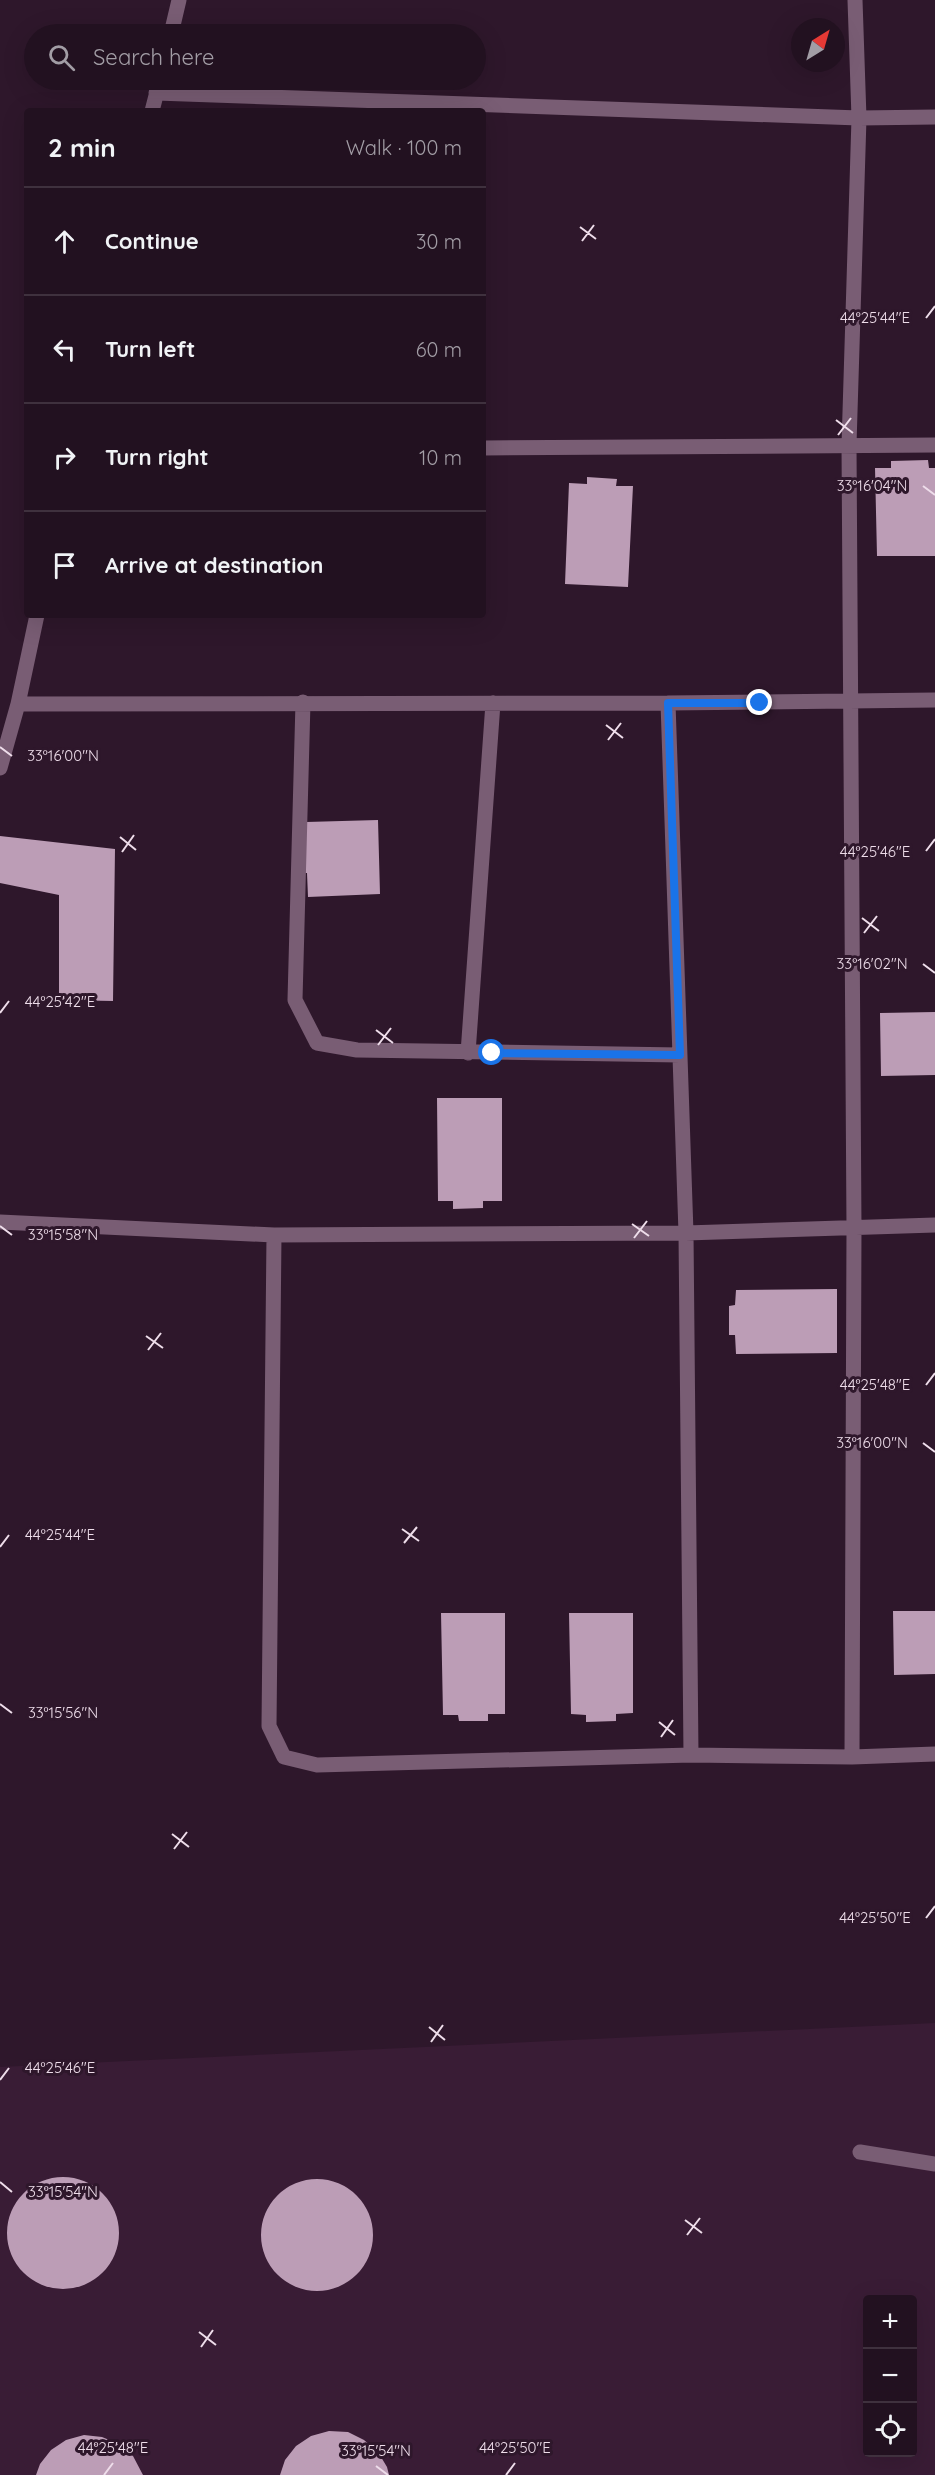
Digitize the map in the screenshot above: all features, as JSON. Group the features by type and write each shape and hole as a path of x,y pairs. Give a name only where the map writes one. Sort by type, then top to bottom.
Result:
{"street":[{"path":"173,24 179,0"},
{"path":"852,1757 854,1228 849,445 859,118 855,0"},
{"path":"153,108 157,90"},
{"path":"246,90 859,118 935,117"},
{"path":"486,448 935,445"},
{"path":"0,768 18,704 36,618"},
{"path":"18,704 668,703 935,700"},
{"path":"303,702 295,1000 317,1043 357,1050 680,1055"},
{"path":"468,1053 493,703"},
{"path":"668,703 686,1233 691,1755"},
{"path":"0,1222 274,1235 686,1233 935,1225"},
{"path":"274,1235 269,1726 284,1757 317,1765 691,1755 852,1757 935,1754"},
{"path":"860,2152 935,2164"}],"shaded area":[{"path":"935,2023 935,2475 0,2475 0,2067"}],"building":[{"path":"928,460 929,468 935,468 935,556 877,556 875,468 891,468 891,461"},
{"path":"587,477 617,479 616,486 633,486 628,587 565,584 569,483 587,484"},
{"path":"378,820 380,894 308,897 307,873 302,873 306,822"},
{"path":"0,836 115,849 113,1001 59,1000 59,895 0,883"},
{"path":"935,1012 935,1075 881,1076 880,1013"},
{"path":"437,1098 502,1098 502,1201 483,1201 483,1208 453,1209 453,1201 438,1201"},
{"path":"837,1289 837,1353 736,1354 735,1335 729,1335 729,1306 735,1305 736,1290"},
{"path":"893,1611 935,1611 935,1674 894,1675"},
{"path":"441,1613 505,1613 505,1714 488,1714 488,1721 459,1721 458,1715 443,1715"},
{"path":"569,1613 633,1613 633,1713 616,1714 616,1721 586,1722 586,1715 571,1714"},
{"path":"63,2177 84,2181 103,2193 115,2212 119,2233 115,2254 103,2273 84,2285 63,2289 42,2285 23,2273 11,2254 7,2233 11,2212 23,2193 42,2181"},
{"path":"317,2179 338,2183 357,2195 369,2214 373,2235 369,2256 357,2275 338,2287 317,2291 296,2287 277,2275 265,2256 261,2235 265,2214 277,2195 296,2183"},
{"path":"329,2431 348,2432 364,2440 378,2452 389,2475 280,2475 285,2460 296,2446 311,2436"},
{"path":"84,2435 102,2437 119,2444 133,2456 143,2475 36,2475 40,2464 51,2450 66,2440"}],"route":[{"path":"492,1053 680,1055 668,703 760,703"}]}
